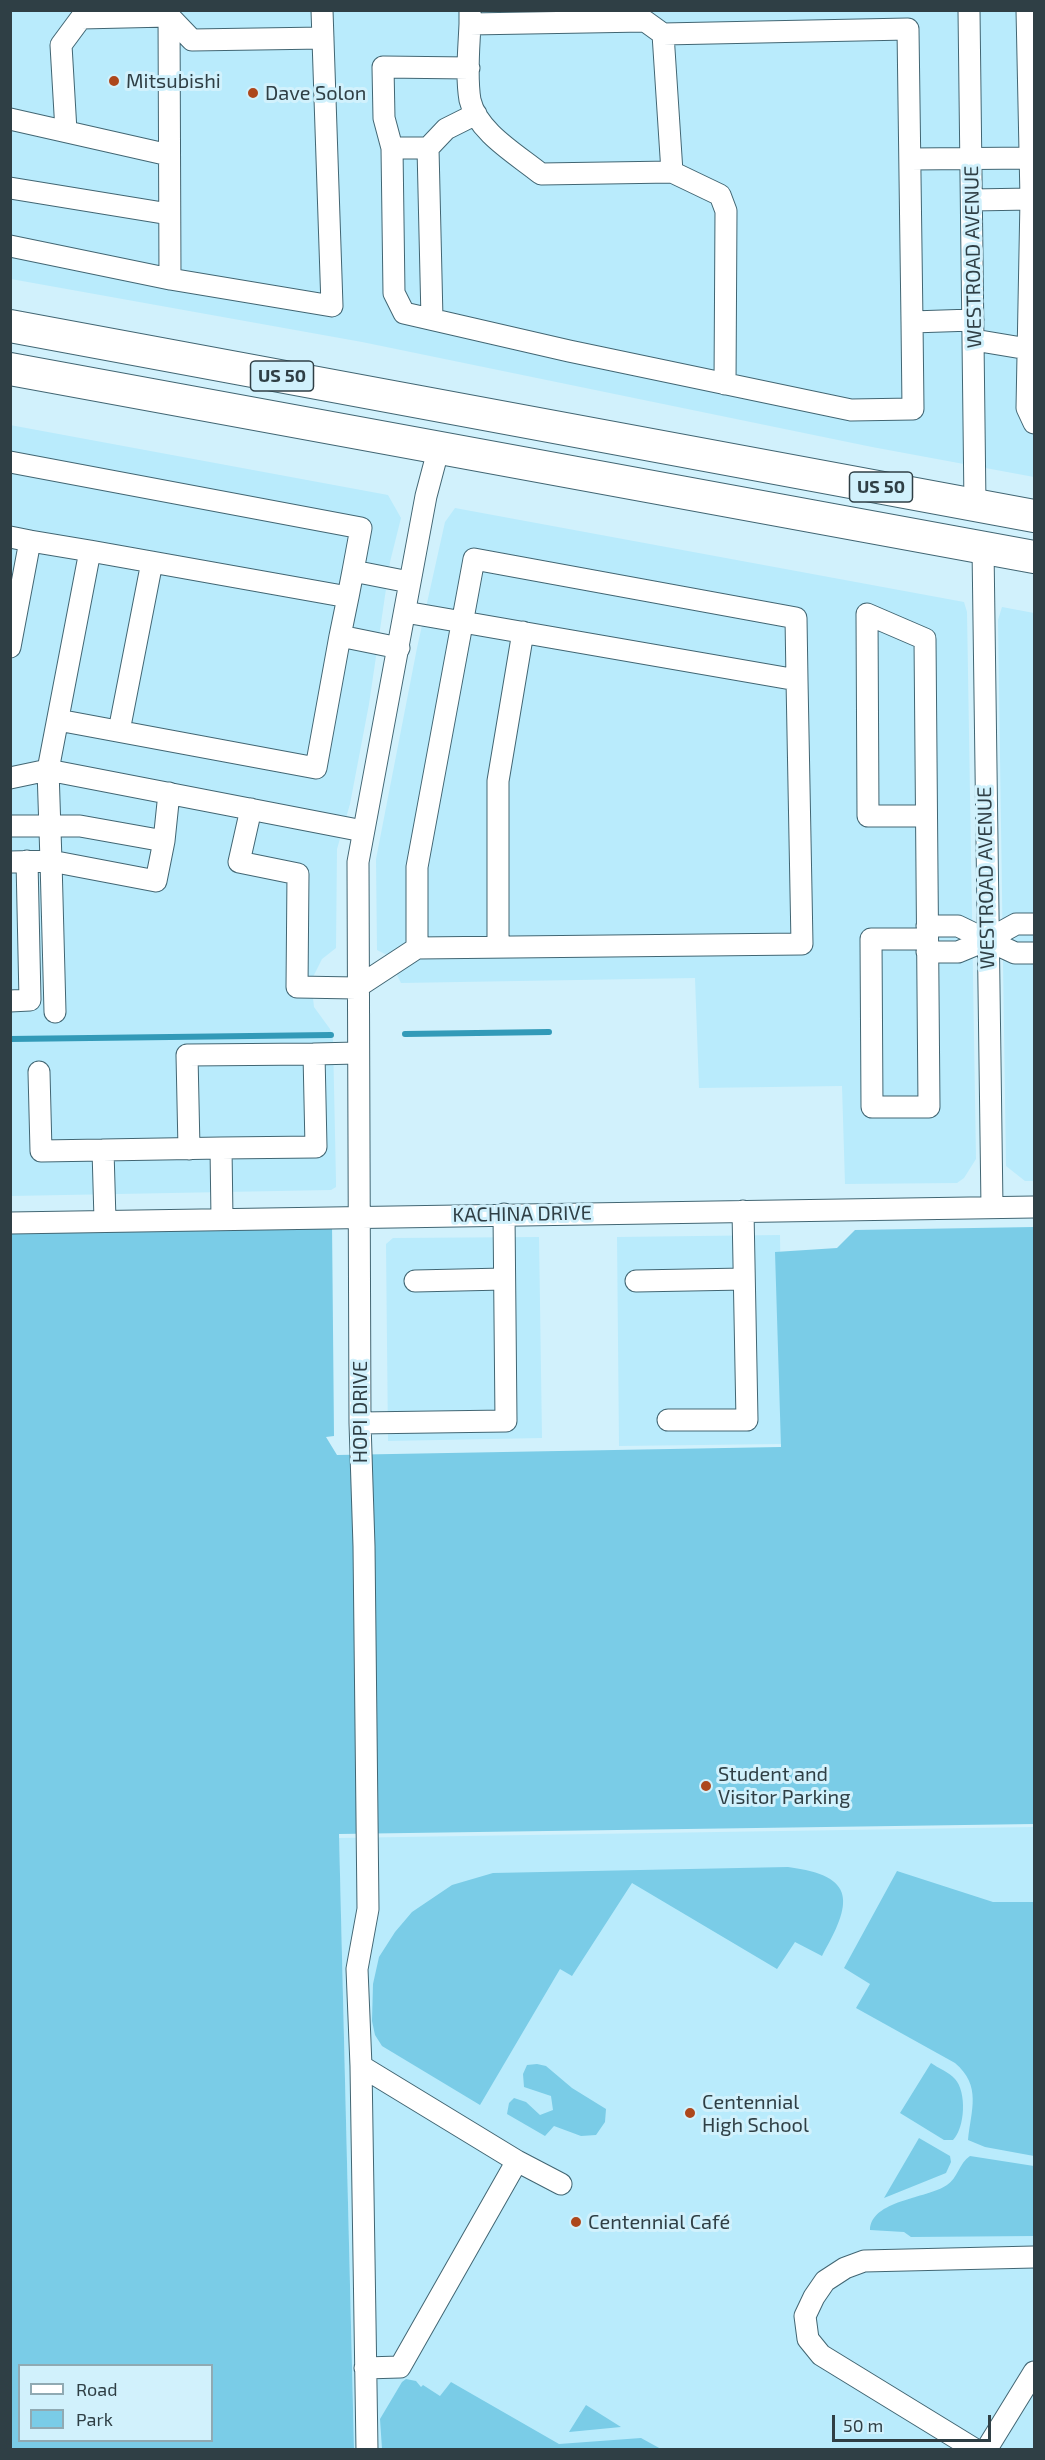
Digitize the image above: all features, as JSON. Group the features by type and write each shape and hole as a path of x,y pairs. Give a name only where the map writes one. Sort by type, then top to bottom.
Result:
{"highway":[{"name":"US 50","path":"10,326 1035,516"},
{"name":"US 50","path":"10,369 1035,557"}],"street":[{"path":"10,246 170,279 332,306 322,10"},
{"name":"WESTROAD AVENUE","path":"969,10 975,504"},
{"path":"1027,10 1032,158 1031,349 1027,408 1035,423"},
{"path":"169,13 192,40 323,38"},
{"path":"66,131 61,45 81,18 169,13"},
{"path":"169,13 170,279"},
{"path":"469,68 383,67 384,118 392,148 394,293 404,313 725,384 851,410 913,409 908,29 663,34 645,21 470,17 470,100 476,114 485,127 541,174 672,172 720,195 726,211 725,384"},
{"path":"663,34 672,172"},
{"path":"432,319 428,148 446,129 476,114"},
{"path":"10,119 169,155"},
{"path":"392,148 428,148"},
{"path":"910,159 1032,158"},
{"path":"10,188 169,214"},
{"path":"972,200 1031,199"},
{"path":"912,321 973,330 1031,349"},
{"name":"HOPI DRIVE","path":"367,2450 361,2066 357,1969 368,1909 364,1546 360,1423 360,1216 356,988 358,862 399,648 409,582 426,496 439,447"},
{"path":"10,462 362,528 316,768 58,720"},
{"path":"10,647 20,539 348,597"},
{"name":"WESTROAD AVENUE","path":"983,548 992,1207"},
{"path":"55,1012 48,770 90,551"},
{"path":"251,809 239,862 298,874 297,987 356,988 417,948 801,944 796,618 474,559 417,867 417,948"},
{"path":"119,731 152,562"},
{"path":"353,571 409,582"},
{"path":"405,612 797,680"},
{"path":"926,816 868,816 867,614 925,639 927,939 929,1107 872,1107 871,939 927,939 958,952 987,940 1016,924 1035,924"},
{"path":"498,947 498,781 524,632"},
{"path":"340,636 399,648"},
{"path":"10,778 48,770 363,831"},
{"path":"10,1001 30,1000 19,861 51,861 156,881 164,841 169,793"},
{"path":"10,826 80,826 164,841"},
{"path":"987,940 1015,953 1035,953"},
{"path":"189,1149 187,1055 357,1053"},
{"path":"39,1072 41,1151 316,1147 314,1054"},
{"path":"221,1148 222,1219"},
{"path":"104,1150 105,1221"},
{"name":"KACHINA DRIVE","path":"10,1223 1035,1207"},
{"path":"668,1420 747,1420 743,1211"},
{"path":"360,1423 506,1422 504,1214"},
{"path":"415,1281 504,1279"},
{"path":"636,1281 744,1280"},
{"path":"361,2066 517,2161 561,2184"},
{"path":"365,2368 400,2367 517,2161"},
{"path":"976,2450 821,2355 808,2339 805,2316 825,2281 856,2263 1035,2257"},
{"path":"986,2450 1035,2372"}],"shaded area":[{"path":"10,11 1034,11 1034,477 872,447 362,342 11,279"},
{"path":"10,425 388,495 401,518 390,562 369,704 350,804 337,849 336,948 322,959 311,981 314,1007 330,1029 333,1040 336,1187 331,1190 11,1196"},
{"path":"455,508 964,602 967,612 976,1159 964,1178 957,1183 845,1184 842,1086 699,1088 695,978 401,983 387,955 377,950 376,859 417,648 445,522"},
{"path":"1002,607 1034,613 1034,1181 1025,1181 1006,1166 998,620"},
{"path":"780,1235 783,1444 619,1446 617,1237"},
{"path":"539,1237 542,1438 388,1441 386,1244 393,1238"},
{"name":"Centennial High School","path":"1034,1827 1034,2449 354,2449 339,1838"}],"green space":[{"path":"10,1218 332,1223 334,1436 326,1437 337,1455 781,1447 775,1252 837,1248 855,1230 1034,1227 1034,1824 339,1834 354,2449 11,2449"},
{"path":"788,1867 811,1871 827,1877 837,1885 843,1895 843,1907 839,1921 822,1956 795,1942 777,1969 632,1883 572,1976 560,1969 480,2105 382,2046 375,2035 372,2021 373,1984 379,1957 395,1932 412,1912 452,1885 493,1873"},
{"path":"897,1871 993,1902 1034,1902 1034,2156 985,2147 968,2140 973,2099 969,2081 963,2072 955,2063 856,2008 870,1984 844,1968"},
{"path":"931,2063 953,2077 961,2092 962,2119 953,2140 944,2140 900,2113"},
{"path":"527,2065 546,2066 572,2088 606,2109 605,2122 596,2135 581,2136 554,2126 545,2136 507,2114 509,2103 514,2098 526,2102 540,2115 553,2110 551,2096 524,2087 523,2074"},
{"path":"919,2138 950,2156 951,2162 946,2173 884,2198"},
{"path":"970,2156 1034,2166 1034,2236 911,2237 904,2232 870,2230 873,2220 889,2206 947,2185"},
{"path":"406,2379 416,2381 421,2387 423,2385 440,2396 451,2382 559,2444 641,2438 661,2449 382,2449 380,2419"},
{"path":"586,2405 621,2427 569,2432"}],"waterway":[{"path":"405,1034 549,1032"},
{"path":"10,1039 331,1035"}],"place":[{"name":"Mitsubishi","path":"114,81"},
{"name":"Dave Solon","path":"253,93"},
{"name":"Student and Visitor Parking","path":"706,1786"},
{"name":"Centennial High School","path":"690,2113"},
{"name":"Centennial Café","path":"576,2222"}]}
